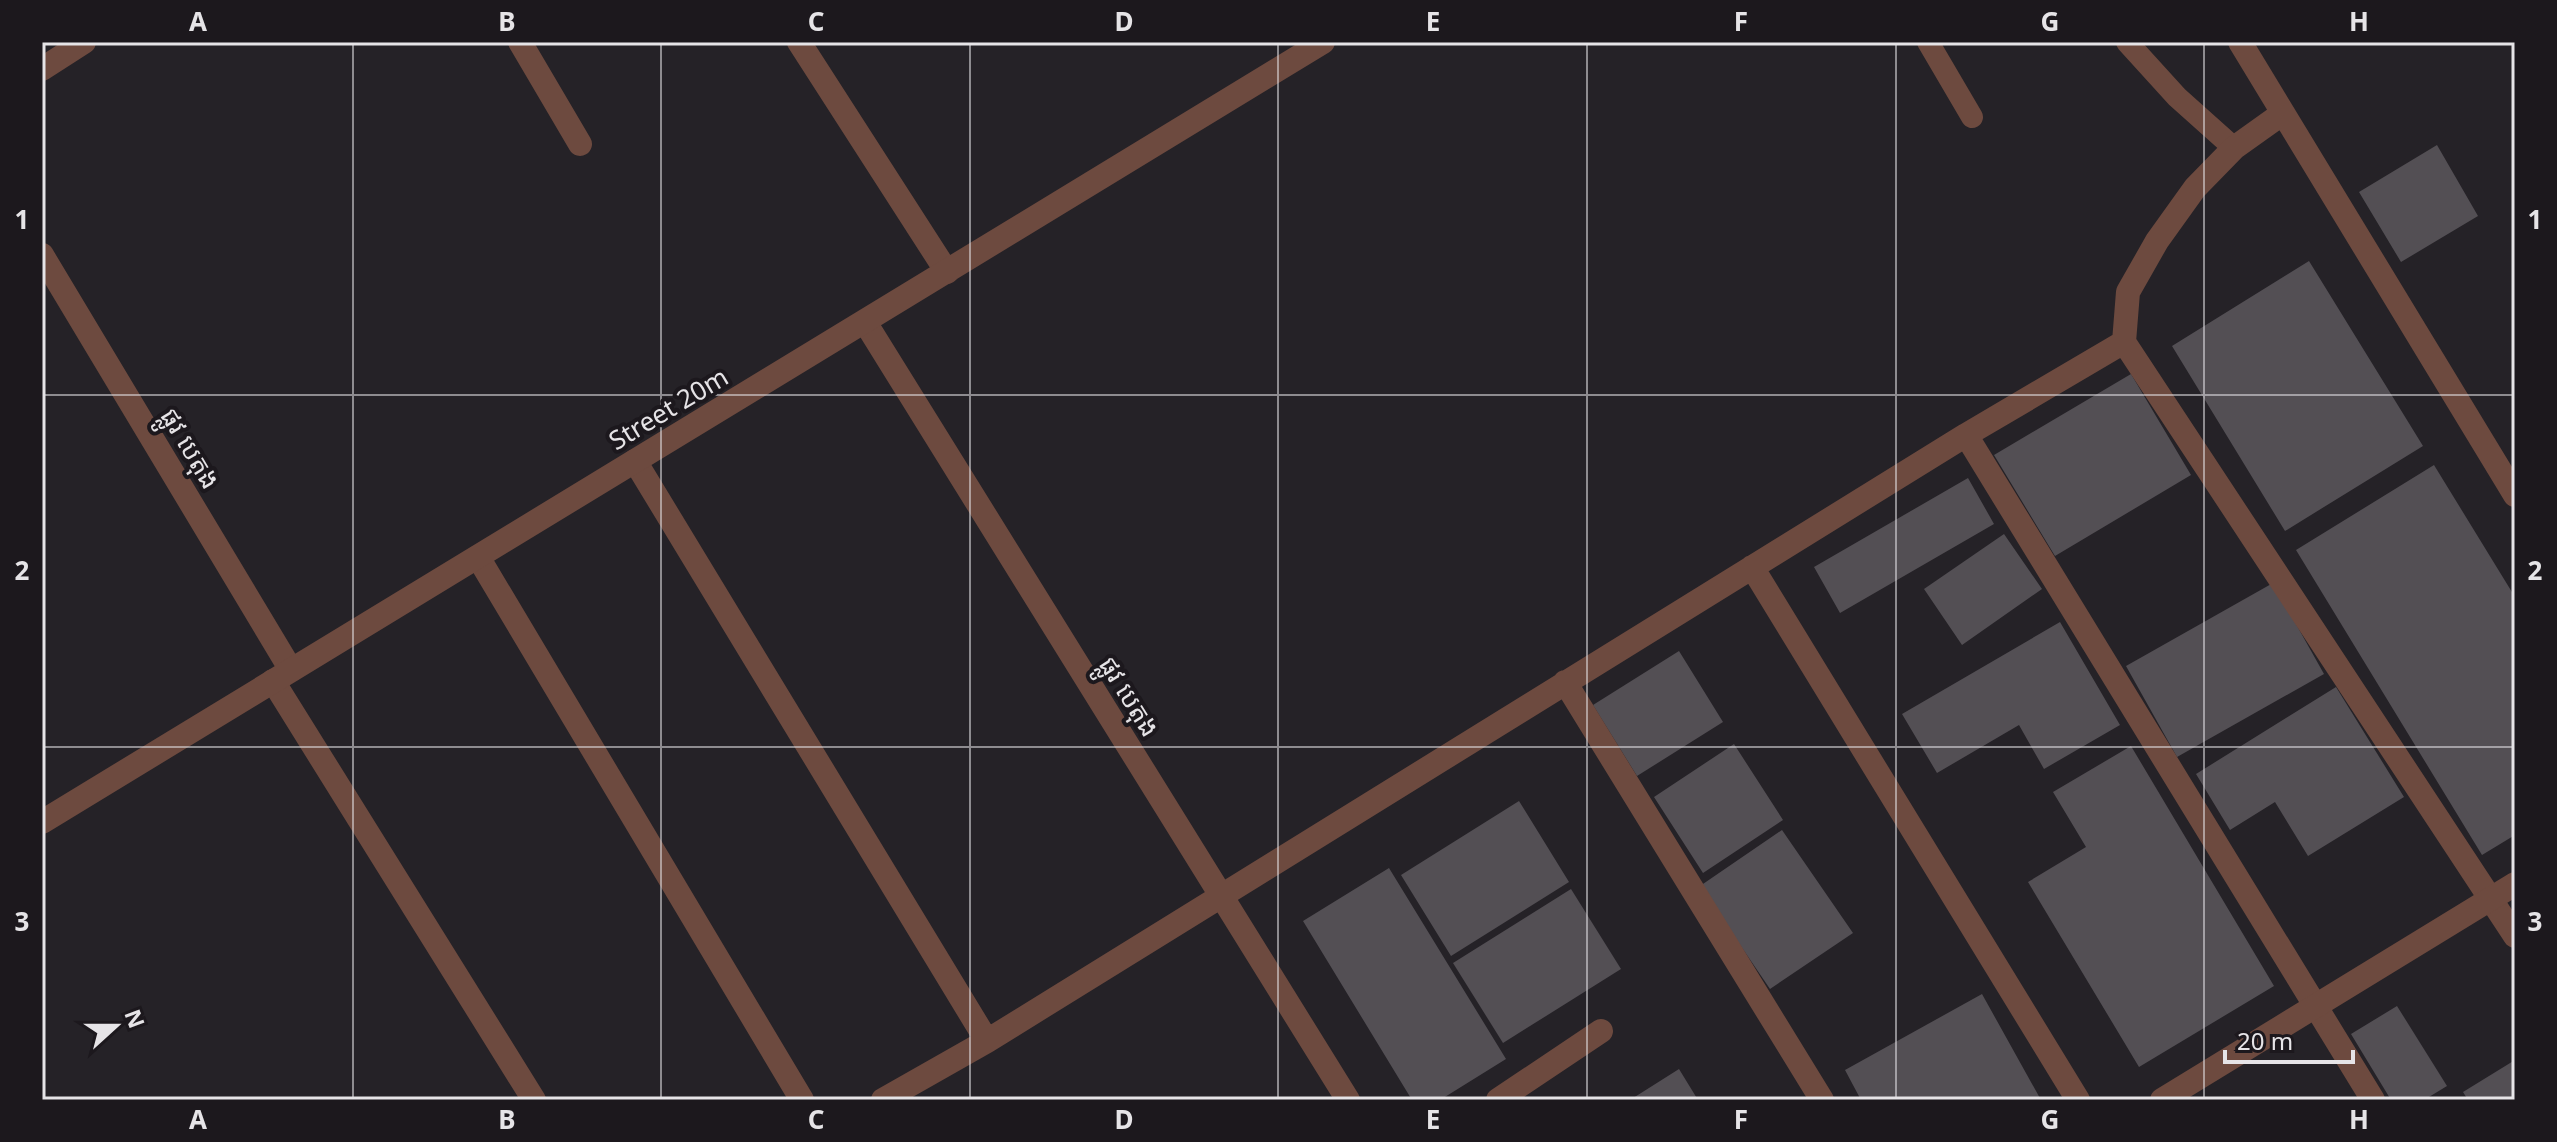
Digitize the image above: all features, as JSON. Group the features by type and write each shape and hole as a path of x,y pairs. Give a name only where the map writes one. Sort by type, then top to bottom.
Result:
{"street":[{"path":"42,69 84,42"},
{"path":"520,42 580,144"},
{"path":"799,42 947,272"},
{"name":"Street 20m","path":"42,822 947,272 1297,49 1323,42"},
{"path":"2240,42 2515,495"},
{"path":"2283,113 2234,148 2195,188 2157,241 2128,292 2124,342 2515,936"},
{"name":"ផ្លូវ បេតុង","path":"42,255 282,676 534,1100"},
{"name":"ផ្លូវ បេតុង","path":"865,322 1346,1099"},
{"path":"883,1100 987,1041 1966,435 2124,342"},
{"path":"1966,435 2373,1100"},
{"path":"635,461 987,1041"},
{"path":"478,557 802,1100"},
{"path":"1752,567 2078,1100"},
{"path":"1565,682 1822,1100"},
{"path":"2162,1100 2515,884"},
{"path":"1498,1100 1601,1031"}],"lane":[{"path":"1928,42 1972,117"},
{"path":"2127,42 2177,97 2234,148"}],"building":[{"path":"2437,145 2478,216 2401,262 2359,192"},
{"path":"2309,261 2423,446 2285,531 2172,346"},
{"path":"2131,374 2191,475 2055,556 1994,455"},
{"path":"2434,465 2515,597 2515,835 2482,855 2296,550"},
{"path":"1968,478 1994,524 1840,613 1814,567"},
{"path":"2004,534 2042,589 1962,645 1924,589"},
{"path":"2273,583 2324,674 2177,757 2126,666"},
{"path":"2060,622 2120,725 2044,769 2019,725 1937,773 1902,714"},
{"path":"1679,651 1723,722 1637,776 1593,705"},
{"path":"2336,687 2404,797 2308,856 2275,802 2230,830 2196,774"},
{"path":"1734,744 1783,820 1703,873 1654,797"},
{"path":"2131,746 2274,986 2139,1067 2028,882 2086,847 2053,792"},
{"path":"1519,801 1569,882 1451,956 1401,875"},
{"path":"1782,830 1853,933 1770,989 1700,886"},
{"path":"1389,868 1506,1059 1440,1100 1412,1100 1303,921"},
{"path":"1571,889 1621,969 1503,1043 1453,963"},
{"path":"1982,994 2041,1100 1861,1100 1845,1070"},
{"path":"2397,1006 2447,1086 2424,1100 2391,1100 2351,1034"},
{"path":"2515,1060 2515,1100 2468,1100 2463,1092"},
{"path":"1679,1069 1698,1100 1630,1100"}]}
